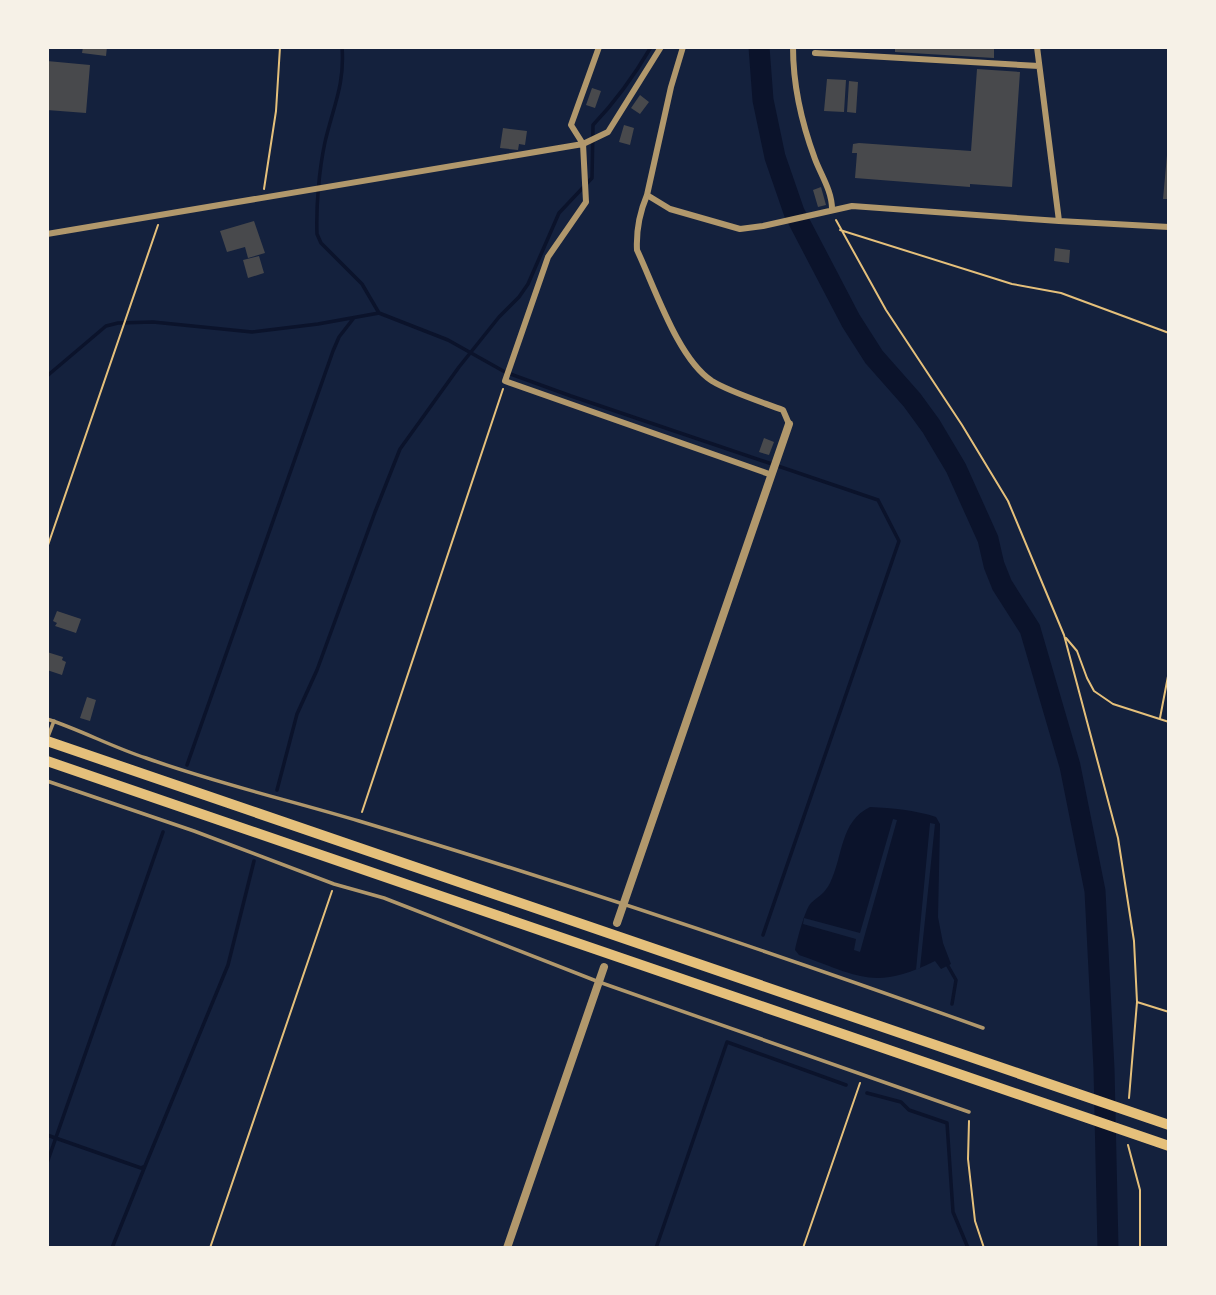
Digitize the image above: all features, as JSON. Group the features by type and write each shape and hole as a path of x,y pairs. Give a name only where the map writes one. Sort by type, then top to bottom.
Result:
{"highway":[{"path":"47,740 970,1057 1132,1110 1169,1125"},
{"path":"47,761 1169,1146"}],"street":[{"path":"599,47 571,125 585,143 586,202 548,257 505,381 772,475"},
{"path":"47,234 585,143 608,132 662,47"},
{"path":"617,923 789,424 783,410 714,383 686,356 637,250 639,215 647,195 671,87 683,47"},
{"path":"793,47 801,113 814,157 832,199 832,209"},
{"path":"1037,47 1059,221"},
{"path":"815,53 1039,66"},
{"path":"647,195 670,209 740,229 852,206 1169,227"},
{"path":"507,1248 604,967"}],"lane":[{"path":"47,719 144,758 359,821 764,950 983,1028"},
{"path":"47,740 54,721"},
{"path":"47,780 194,831 334,884 384,898 598,982 968,1112"}],"path":[{"path":"265,197 264,185 275,122 280,47"},
{"path":"832,209 840,230 886,310 1008,500 1064,635 1118,838 1133,941 1137,1002 1132,1110"},
{"path":"47,548 161,214"},
{"path":"840,230 1012,284 1060,293 1169,333"},
{"path":"359,821 505,381"},
{"path":"1064,635 1077,651 1094,691 1113,704 1169,722"},
{"path":"1160,719 1169,671"},
{"path":"210,1248 334,884"},
{"path":"1137,1002 1169,1012"},
{"path":"803,1248 862,1075"},
{"path":"968,1112 968,1159 973,1209 984,1248"},
{"path":"1128,1146 1140,1190 1140,1248"}],"water":[{"path":"870,807 920,813 936,817 940,824 938,917 943,943 951,964 941,969 935,961 896,976 867,977 799,955 795,950 806,911 830,883 848,830 860,813"}],"pier":[{"path":"893,819 897,820 860,952 854,950 856,939 803,924 804,918 860,933"},
{"path":"930,823 935,824 920,968 916,970"}],"building":[{"path":"83,47 107,47 106,56 82,53"},
{"path":"895,47 994,47 994,58 895,52"},
{"path":"47,61 90,65 86,113 47,110"},
{"path":"977,69 1020,72 1012,187 970,184 970,187 855,178 857,153 852,153 853,144 971,151"},
{"path":"827,79 846,80 844,112 824,111"},
{"path":"849,81 858,82 856,113 847,112"},
{"path":"592,88 601,91 595,108 586,105"},
{"path":"640,95 649,102 640,114 631,108"},
{"path":"624,125 634,128 630,145 619,142"},
{"path":"503,128 527,131 525,145 519,144 518,150 500,148"},
{"path":"1167,155 1169,199 1163,199"},
{"path":"821,187 826,205 818,207 813,190"},
{"path":"254,221 265,253 248,258 245,247 227,252 220,231"},
{"path":"1055,248 1070,250 1069,263 1054,261"},
{"path":"259,256 264,273 248,278 243,260"},
{"path":"764,438 774,442 769,455 759,452"},
{"path":"57,611 81,619 76,633 55,626 57,623 53,621"},
{"path":"47,652 63,657 62,660 66,662 62,675 47,670"},
{"path":"87,697 96,700 90,721 80,718"}],"waterway":[{"path":"47,376 106,326 118,323 153,322 252,332 379,313 362,284 321,243 317,234 321,164 340,85 342,47"},
{"path":"277,790 297,714 317,670 400,449 459,367 528,284 559,213 592,178 593,125 624,88 651,47"},
{"path":"759,47 763,100 775,157 794,212 851,321 874,357 931,426 956,468 988,539 1002,585 1030,629 1070,766 1095,891 1104,1069 1108,1248"},
{"path":"379,313 448,340 505,372 878,500 899,541 763,935"},
{"path":"187,765 333,351 339,337 353,319"},
{"path":"47,1163 163,832"},
{"path":"47,1135 141,1168 145,1166 228,965 254,861"},
{"path":"948,966 956,980 952,1004"},
{"path":"656,1248 727,1042 846,1085"},
{"path":"867,1093 901,1102 909,1110 947,1123 953,1212 968,1248"},
{"path":"112,1248 145,1166"}]}
